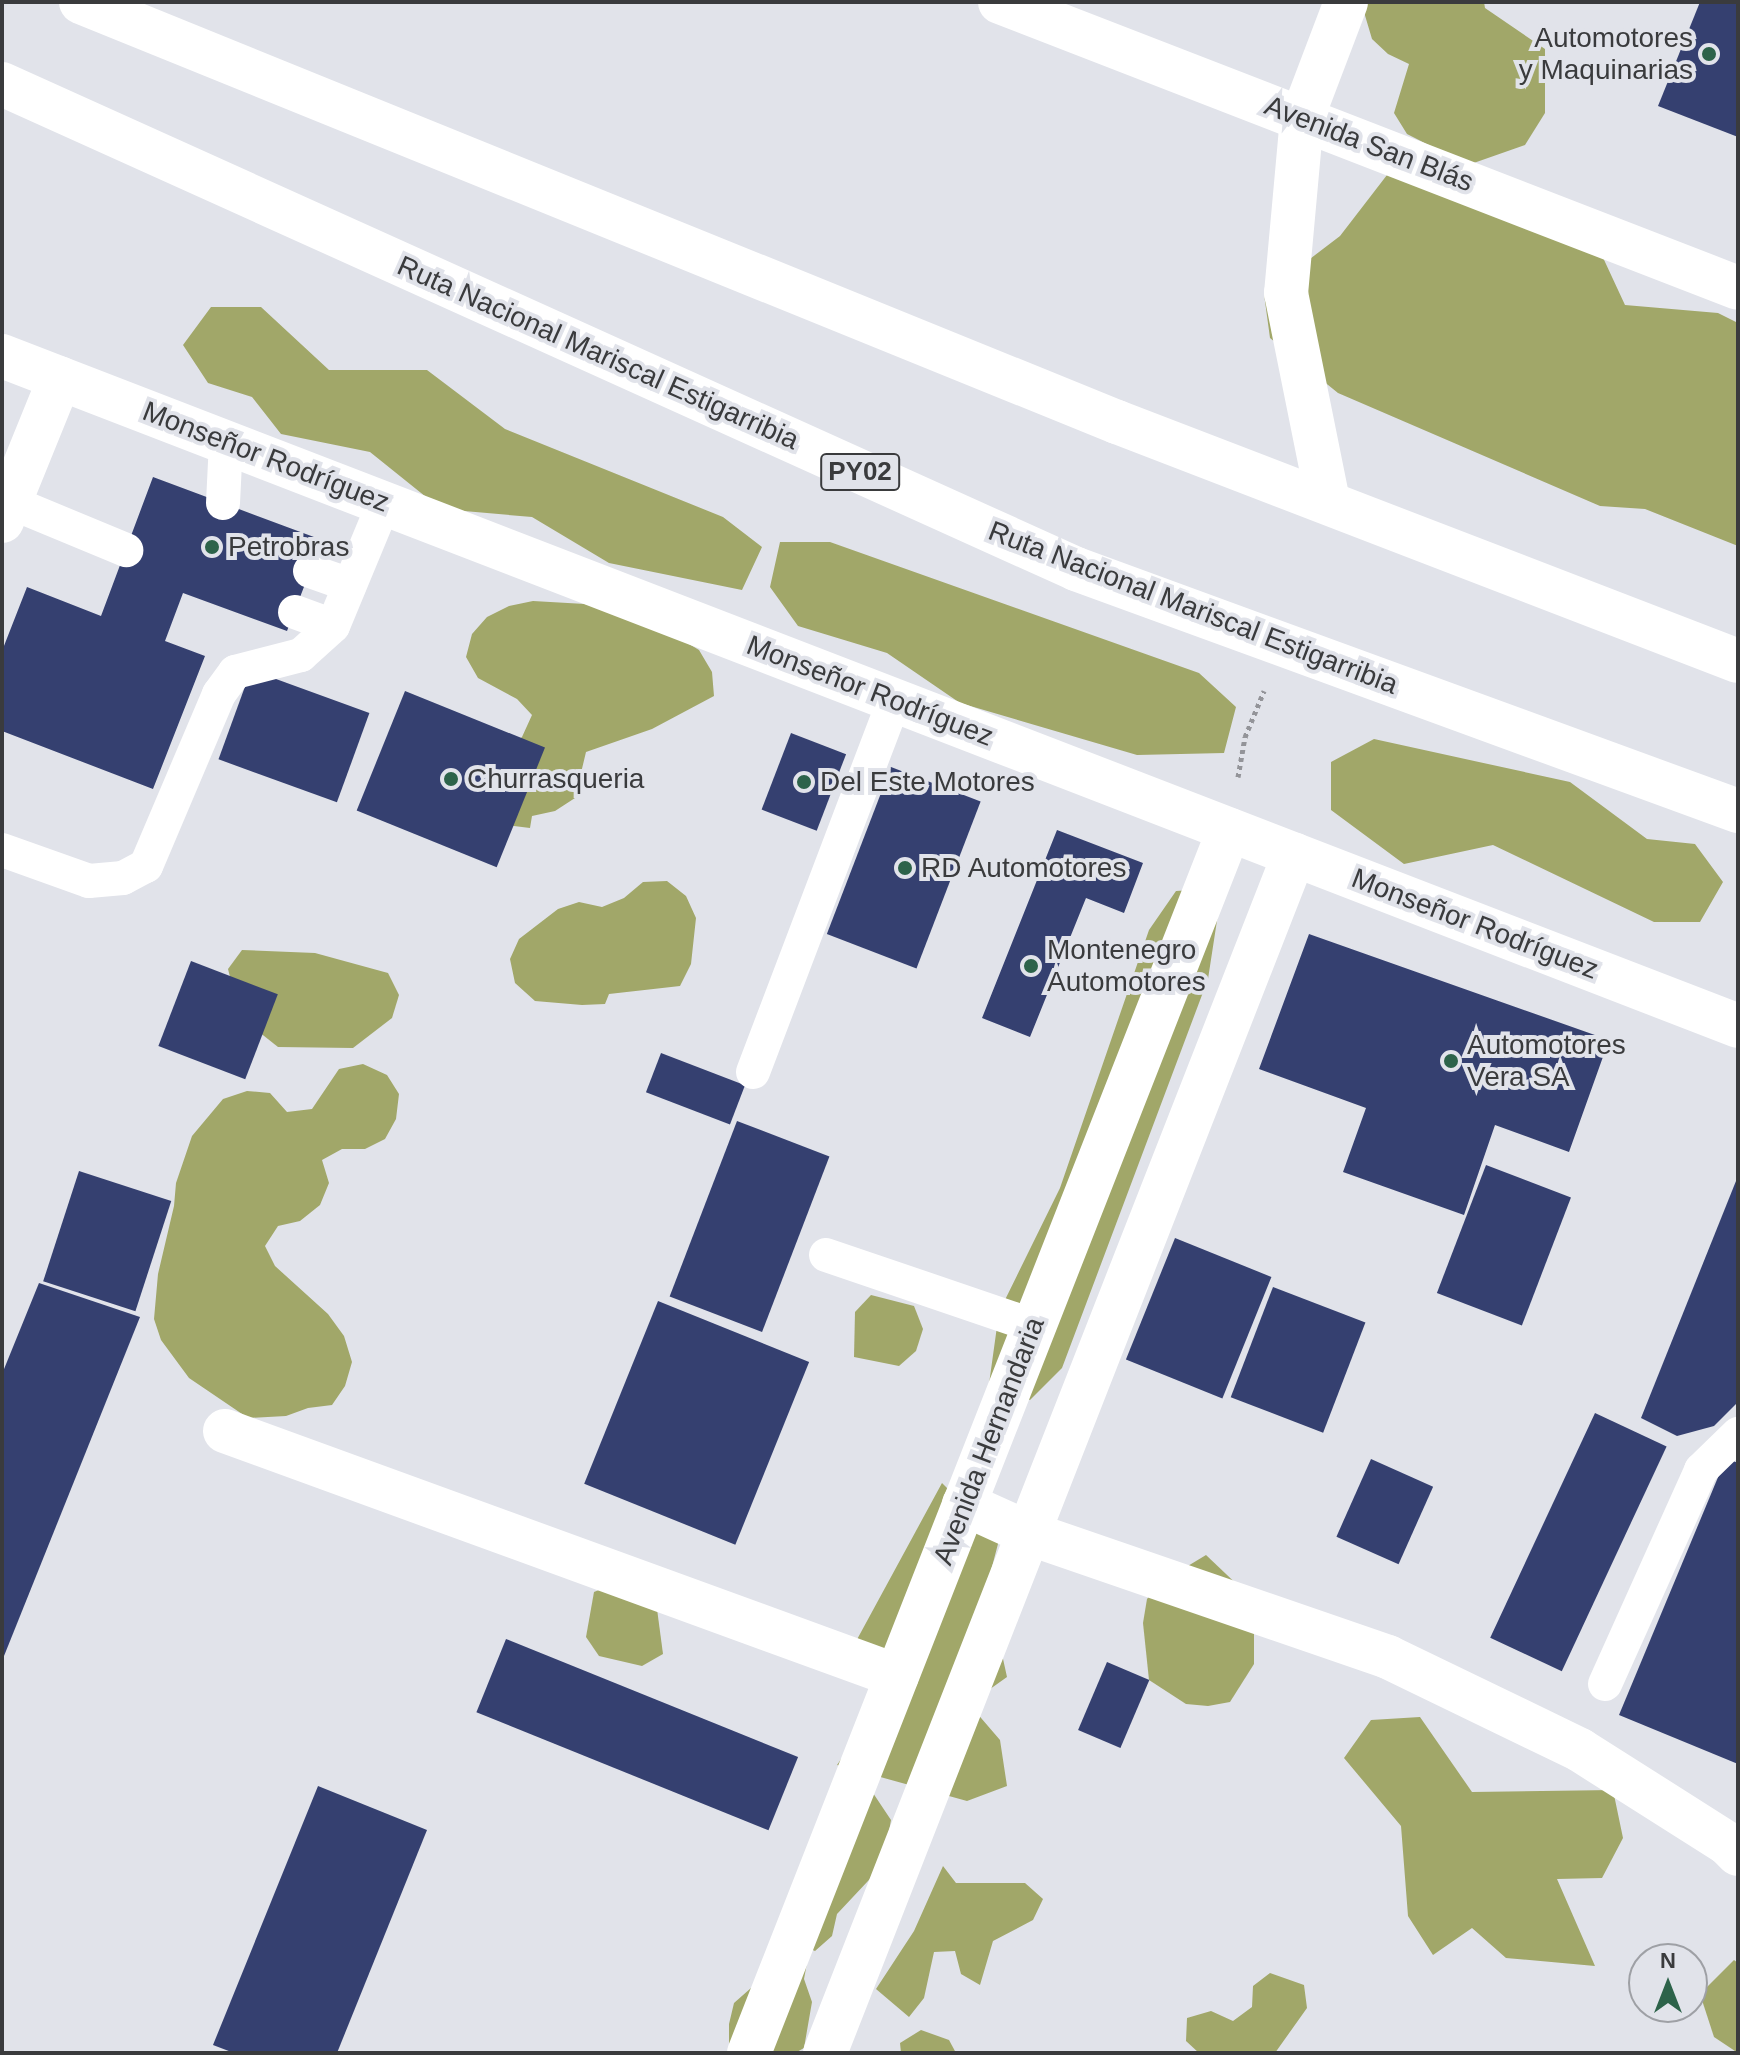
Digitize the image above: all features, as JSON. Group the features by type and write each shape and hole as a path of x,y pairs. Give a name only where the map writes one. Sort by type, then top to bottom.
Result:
{"main road":[{"path":"81,2 1117,422 1738,661"},
{"name":"Avenida San Blás","path":"1000,2 1738,288"},
{"path":"1328,501 1286,293 1302,118 1346,2"},
{"name":"Ruta Nacional Mariscal Estigarribia","path":"2,84 1076,569 1738,811"},
{"name":"Monseñor Rodríguez","path":"2,356 1738,1026"},
{"path":"6,512 60,378"},
{"name":"Avenida Hernandaria","path":"749,2053 1229,830"},
{"path":"825,2053 1294,855"},
{"path":"225,1431 897,1676"},
{"path":"964,1504 1028,1533 1388,1657 1580,1750 1728,1844 1738,1854"}],"lane":[{"path":"223,503 226,442"},
{"path":"2,850 89,881 123,878 146,866 219,694 235,672 301,655 333,626 384,503"},
{"path":"6,512 126,550"},
{"path":"310,571 350,585"},
{"path":"295,612 333,626"},
{"path":"753,1072 894,700"},
{"path":"826,1255 1034,1326"},
{"path":"1605,1684 1701,1470 1738,1434"}],"path":[{"path":"1229,830 1245,737 1283,646"}],"green space":[{"path":"1361,2 1484,2 1485,8 1545,49 1545,113 1525,145 1468,165 1407,134 1394,113 1409,64 1388,54 1372,39"},
{"path":"1397,162 1586,221 1625,305 1718,313 1738,323 1738,546 1645,509 1600,506 1338,393 1270,338 1264,294 1340,236"},
{"path":"211,307 261,307 329,370 427,370 505,429 723,517 762,547 742,590 609,563 532,517 441,509 370,452 281,434 252,397 208,383 183,345"},
{"path":"780,542 830,542 1199,673 1236,707 1224,753 1137,755 960,703 887,653 798,626 770,587"},
{"path":"533,601 585,604 656,624 699,650 712,672 714,696 652,729 586,752 575,798 555,811 532,816 530,828 506,825 485,768 522,737 532,715 517,699 478,678 466,657 472,634 487,617 509,606"},
{"path":"1374,739 1570,782 1647,839 1695,844 1723,882 1700,922 1654,922 1493,845 1404,864 1331,810 1331,762"},
{"path":"667,881 686,896 696,918 691,964 680,986 609,994 605,1004 582,1005 535,1001 515,983 510,959 519,939 558,909 579,902 602,907 624,898 643,882"},
{"path":"1222,888 1208,979 1062,1368 1030,1400 989,1384 999,1312 1060,1188 1149,930 1176,891"},
{"path":"242,950 315,953 388,973 399,995 392,1018 353,1048 278,1047 240,1017 228,969"},
{"path":"363,1064 387,1075 399,1094 396,1119 385,1139 365,1149 342,1149 322,1160 329,1183 320,1205 300,1221 278,1226 265,1246 275,1266 328,1314 344,1336 352,1362 345,1386 332,1405 308,1408 286,1416 248,1418 189,1378 161,1340 154,1319 158,1274 174,1206 176,1183 192,1136 223,1099 247,1091 270,1093 287,1112 312,1109 339,1069"},
{"path":"871,1295 914,1306 923,1329 916,1351 899,1366 854,1357 855,1312"},
{"path":"942,1483 999,1540 987,1586 1007,1677 969,1704 1000,1740 1007,1786 967,1801 837,1765 890,1688 854,1645"},
{"path":"1206,1555 1246,1593 1254,1615 1254,1664 1230,1702 1208,1706 1186,1704 1149,1680 1143,1623 1147,1599 1163,1581"},
{"path":"616,1583 657,1609 663,1654 642,1666 599,1656 586,1637 594,1592"},
{"path":"1420,1717 1472,1792 1613,1790 1623,1838 1602,1878 1557,1879 1595,1966 1506,1958 1472,1928 1433,1955 1408,1916 1401,1826 1344,1758 1371,1720"},
{"path":"871,1790 891,1820 883,1865 837,1914 832,1936 815,1951 794,1942"},
{"path":"943,1866 956,1883 1025,1883 1043,1899 1033,1920 993,1941 980,1985 961,1974 955,1951 934,1952 924,1998 909,2017 876,1989 914,1931"},
{"path":"1734,1960 1738,1963 1738,2053 1714,2037 1708,2019 1708,1986"},
{"path":"807,1963 804,1979 812,2002 804,2048 795,2053 729,2053 729,2024 734,2003 751,1988 787,1975"},
{"path":"1270,1973 1304,1985 1307,2008 1275,2053 1199,2053 1186,2041 1187,2018 1211,2011 1233,2021 1252,2007 1253,1986"},
{"path":"921,2030 949,2040 956,2053 901,2053 900,2043"}],"building":[{"name":"Automotores y Maquinarias","path":"1700,2 1738,2 1738,137 1658,106"},
{"path":"153,477 322,540 287,631 183,593 165,641 205,656 153,789 2,731 2,651 27,587 101,616"},
{"path":"251,670 369,713 337,802 219,759"},
{"name":"Churrasqueria","path":"405,691 545,748 497,867 357,811"},
{"name":"Del Este Motores","path":"791,733 846,754 817,831 762,810"},
{"name":"RD Automotores","path":"891,767 981,801 916,969 827,934"},
{"name":"Montenegro Automotores","path":"1057,830 1143,863 1124,913 1086,898 1030,1037 982,1018"},
{"path":"1309,934 1609,1040 1569,1152 1495,1125 1464,1215 1343,1172 1366,1108 1259,1069"},
{"path":"191,961 278,994 245,1079 158,1046"},
{"path":"661,1053 745,1085 730,1124 646,1092"},
{"path":"737,1121 829,1156 762,1332 670,1297"},
{"path":"1486,1165 1571,1198 1522,1326 1437,1293"},
{"path":"79,1171 171,1201 135,1311 43,1281"},
{"path":"1738,1176 1738,1402 1714,1426 1677,1436 1641,1418"},
{"path":"1175,1238 1271,1277 1222,1398 1126,1359"},
{"path":"39,1283 140,1317 2,1661 2,1374"},
{"path":"1273,1287 1365,1322 1323,1433 1231,1397"},
{"path":"658,1301 809,1362 735,1545 584,1484"},
{"path":"1595,1413 1667,1446 1562,1671 1490,1638"},
{"path":"1726,1458 1738,1463 1738,1764 1619,1715"},
{"path":"1371,1459 1433,1487 1399,1564 1336,1537"},
{"path":"506,1639 798,1757 768,1830 476,1712"},
{"path":"1107,1662 1149,1680 1120,1748 1078,1730"},
{"path":"318,1786 427,1830 337,2053 234,2053 213,2045"}],"place":[{"name":"Automotores y Maquinarias","path":"1709,54"},
{"name":"Petrobras","path":"212,547"},
{"name":"Churrasqueria","path":"451,779"},
{"name":"Del Este Motores","path":"804,782"},
{"name":"RD Automotores","path":"905,868"},
{"name":"Montenegro Automotores","path":"1031,966"},
{"name":"Automotores Vera SA","path":"1451,1061"}]}
